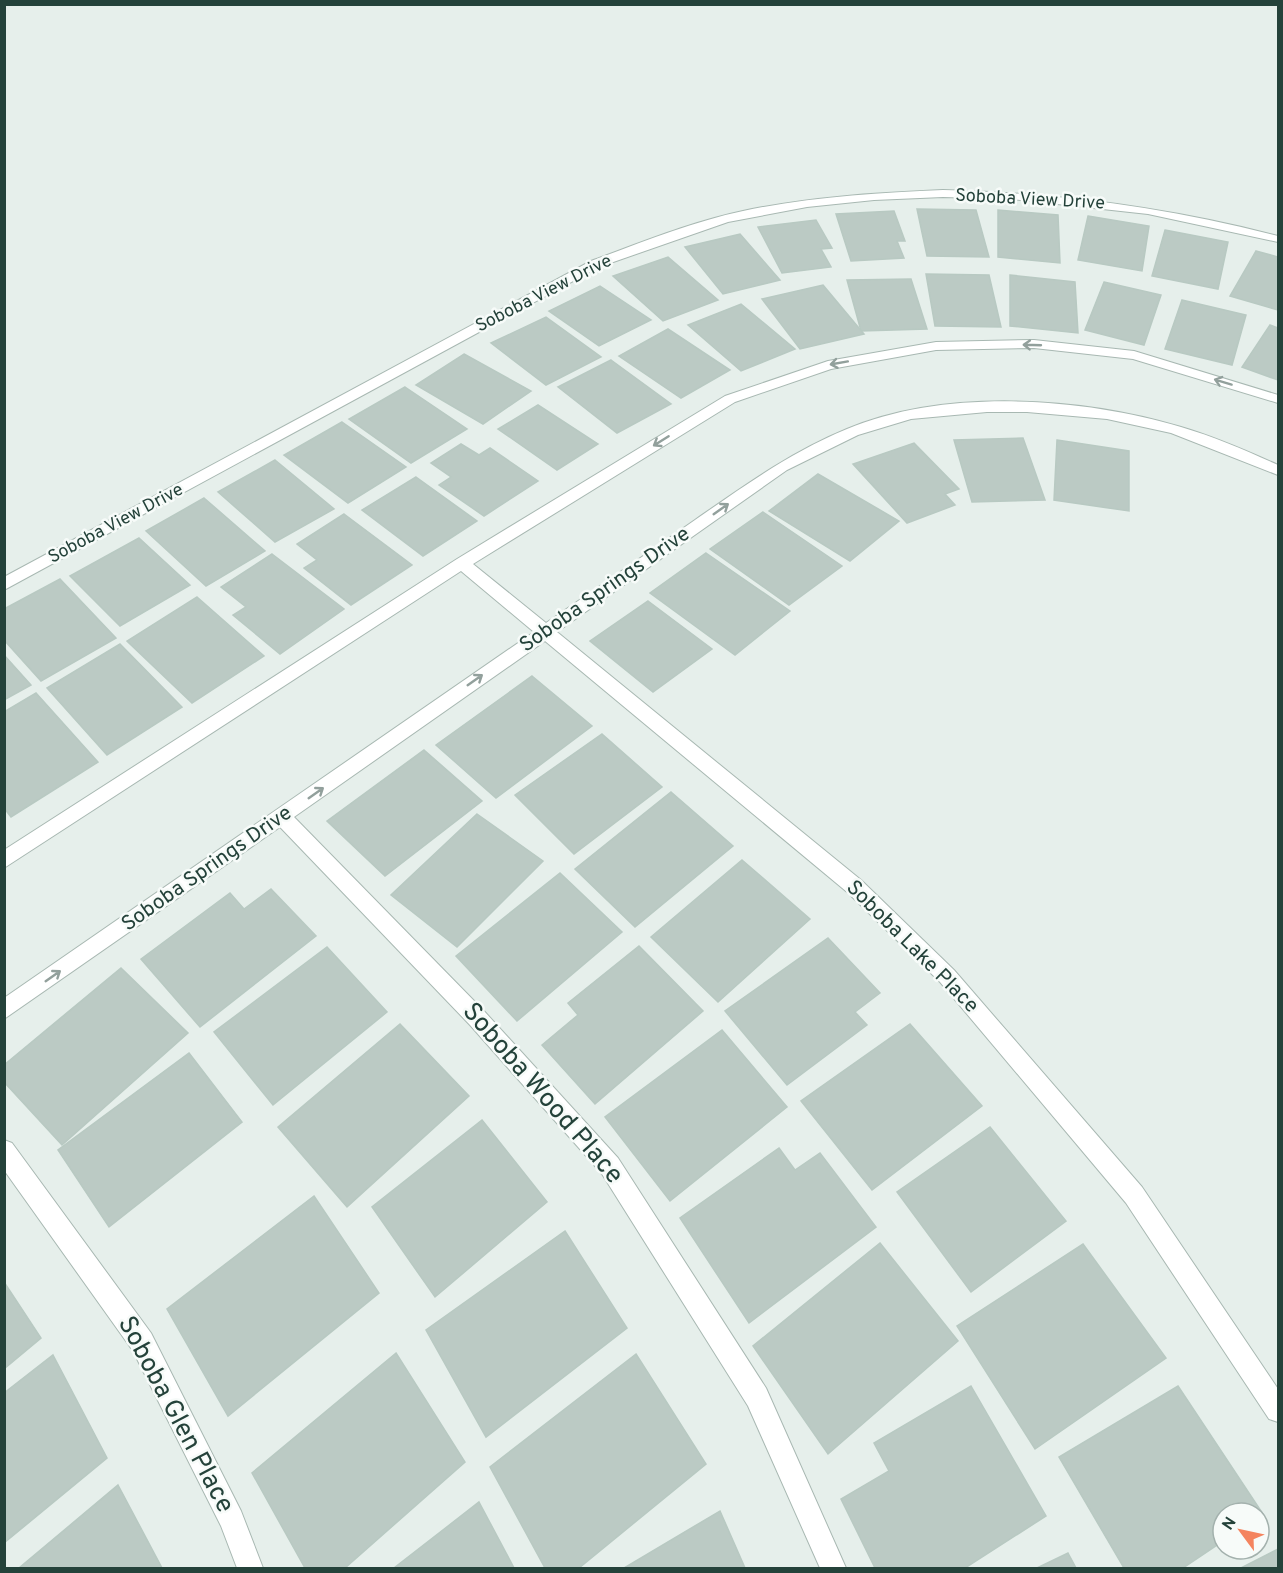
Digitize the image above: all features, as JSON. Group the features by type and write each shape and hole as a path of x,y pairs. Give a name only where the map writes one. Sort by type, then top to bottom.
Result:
{"street":[{"name":"Soboba View Drive","path":"4,584 596,264 665,237 742,215 835,199 941,195 1049,197 1145,209 1278,239"},
{"path":"4,860 462,563 730,399 828,365 936,346 1034,344 1134,355 1278,399"},
{"name":"Soboba Springs Drive","path":"4,1010 782,467 878,423 929,413 1014,406 1092,412 1175,429 1278,470"},
{"name":"Soboba Lake Place","path":"462,563 854,886 947,976 1134,1195 1278,1410"},
{"name":"Soboba Wood Place","path":"282,817 477,1018 610,1166 757,1397 833,1569"},
{"name":"Soboba Glen Place","path":"4,1151 142,1342 232,1520 250,1569"}],"building":[{"path":"917,209 976,210 989,257 927,256"},
{"path":"998,210 1058,215 1060,263 998,257"},
{"path":"894,211 905,241 897,241 904,258 851,261 836,214"},
{"path":"1088,216 1149,226 1142,271 1078,260"},
{"path":"816,220 832,248 821,249 831,267 782,273 758,227"},
{"path":"1165,230 1228,242 1218,289 1152,276"},
{"path":"740,234 780,280 723,294 685,247"},
{"path":"1256,251 1278,257 1278,310 1230,296"},
{"path":"668,257 718,300 663,321 613,276"},
{"path":"926,274 989,275 1001,327 935,326"},
{"path":"1010,275 1075,282 1078,333 1010,326"},
{"path":"911,279 927,329 861,331 847,280"},
{"path":"1104,282 1161,295 1144,345 1085,330"},
{"path":"823,285 864,334 800,349 762,299"},
{"path":"600,286 651,320 599,346 549,311"},
{"path":"1182,300 1246,315 1232,365 1165,349"},
{"path":"741,304 795,349 741,371 688,325"},
{"path":"546,317 601,357 546,385 491,343"},
{"path":"1270,325 1278,328 1278,380 1242,367"},
{"path":"668,329 730,370 681,398 619,356"},
{"path":"464,354 531,391 483,424 416,385"},
{"path":"611,360 671,404 617,433 558,387"},
{"path":"405,387 467,429 411,463 349,419"},
{"path":"538,405 598,444 557,470 498,429"},
{"path":"342,422 406,467 348,503 284,455"},
{"path":"1023,438 1045,500 972,502 954,440"},
{"path":"1057,440 1129,451 1129,511 1054,500"},
{"path":"914,443 959,489 945,494 955,505 907,523 853,464"},
{"path":"461,444 479,455 490,448 538,481 484,516 439,485 451,477 431,463"},
{"path":"275,460 334,509 275,542 218,492"},
{"path":"818,474 899,521 850,561 769,511"},
{"path":"416,477 477,521 423,556 362,510"},
{"path":"204,498 265,551 206,586 146,531"},
{"path":"763,512 842,566 789,605 710,549"},
{"path":"344,514 412,565 351,605 304,568 317,560 297,544"},
{"path":"139,538 190,585 120,626 70,576"},
{"path":"706,553 790,611 735,655 650,593"},
{"path":"272,554 344,609 280,654 233,615 246,607 221,587"},
{"path":"60,579 116,638 41,681 4,640 4,609"},
{"path":"197,597 264,656 192,703 127,641"},
{"path":"648,601 712,649 653,692 590,641"},
{"path":"120,644 182,707 107,755 47,688"},
{"path":"4,655 31,685 4,700"},
{"path":"532,676 592,726 496,798 436,745"},
{"path":"36,693 98,762 11,817 4,808 4,712"},
{"path":"602,734 662,787 574,854 515,795"},
{"path":"424,750 482,801 385,876 327,821"},
{"path":"671,792 733,846 635,927 575,869"},
{"path":"477,814 543,861 457,947 391,895"},
{"path":"742,860 810,919 718,1002 651,937"},
{"path":"560,873 622,932 517,1021 456,956"},
{"path":"271,889 316,936 200,1027 141,959 230,893 244,909"},
{"path":"828,938 880,993 855,1012 867,1025 787,1085 725,1011"},
{"path":"639,946 703,1011 595,1104 542,1045 578,1015 568,1003"},
{"path":"327,947 387,1012 273,1105 214,1032"},
{"path":"121,968 188,1033 62,1145 4,1082 4,1065"},
{"path":"400,1024 469,1096 347,1207 278,1127"},
{"path":"910,1024 982,1106 872,1190 801,1101"},
{"path":"722,1030 787,1107 670,1201 605,1117"},
{"path":"189,1053 242,1122 109,1227 58,1150"},
{"path":"482,1120 547,1202 435,1297 372,1207"},
{"path":"990,1127 1066,1221 971,1292 897,1192"},
{"path":"779,1148 795,1170 820,1153 876,1227 749,1323 680,1218"},
{"path":"314,1196 379,1293 228,1416 167,1309"},
{"path":"565,1231 627,1328 486,1437 426,1330"},
{"path":"880,1243 958,1341 828,1454 753,1346"},
{"path":"1083,1244 1166,1358 1035,1449 957,1326"},
{"path":"4,1282 41,1338 4,1369"},
{"path":"396,1353 465,1462 345,1568 305,1568 252,1473"},
{"path":"636,1354 706,1464 579,1568 545,1568 490,1467"},
{"path":"53,1355 107,1458 4,1543 4,1393"},
{"path":"971,1386 1046,1516 965,1568 875,1568 841,1499 889,1471 874,1443"},
{"path":"1178,1386 1254,1501 1211,1501 1211,1549 1183,1568 1124,1568 1059,1457"},
{"path":"118,1485 162,1568 19,1568"},
{"path":"479,1502 514,1568 394,1568"},
{"path":"720,1511 745,1568 624,1568"},
{"path":"1278,1549 1278,1568 1241,1568 1255,1561 1271,1561 1271,1553"},
{"path":"1068,1553 1076,1568 1037,1568"}]}
